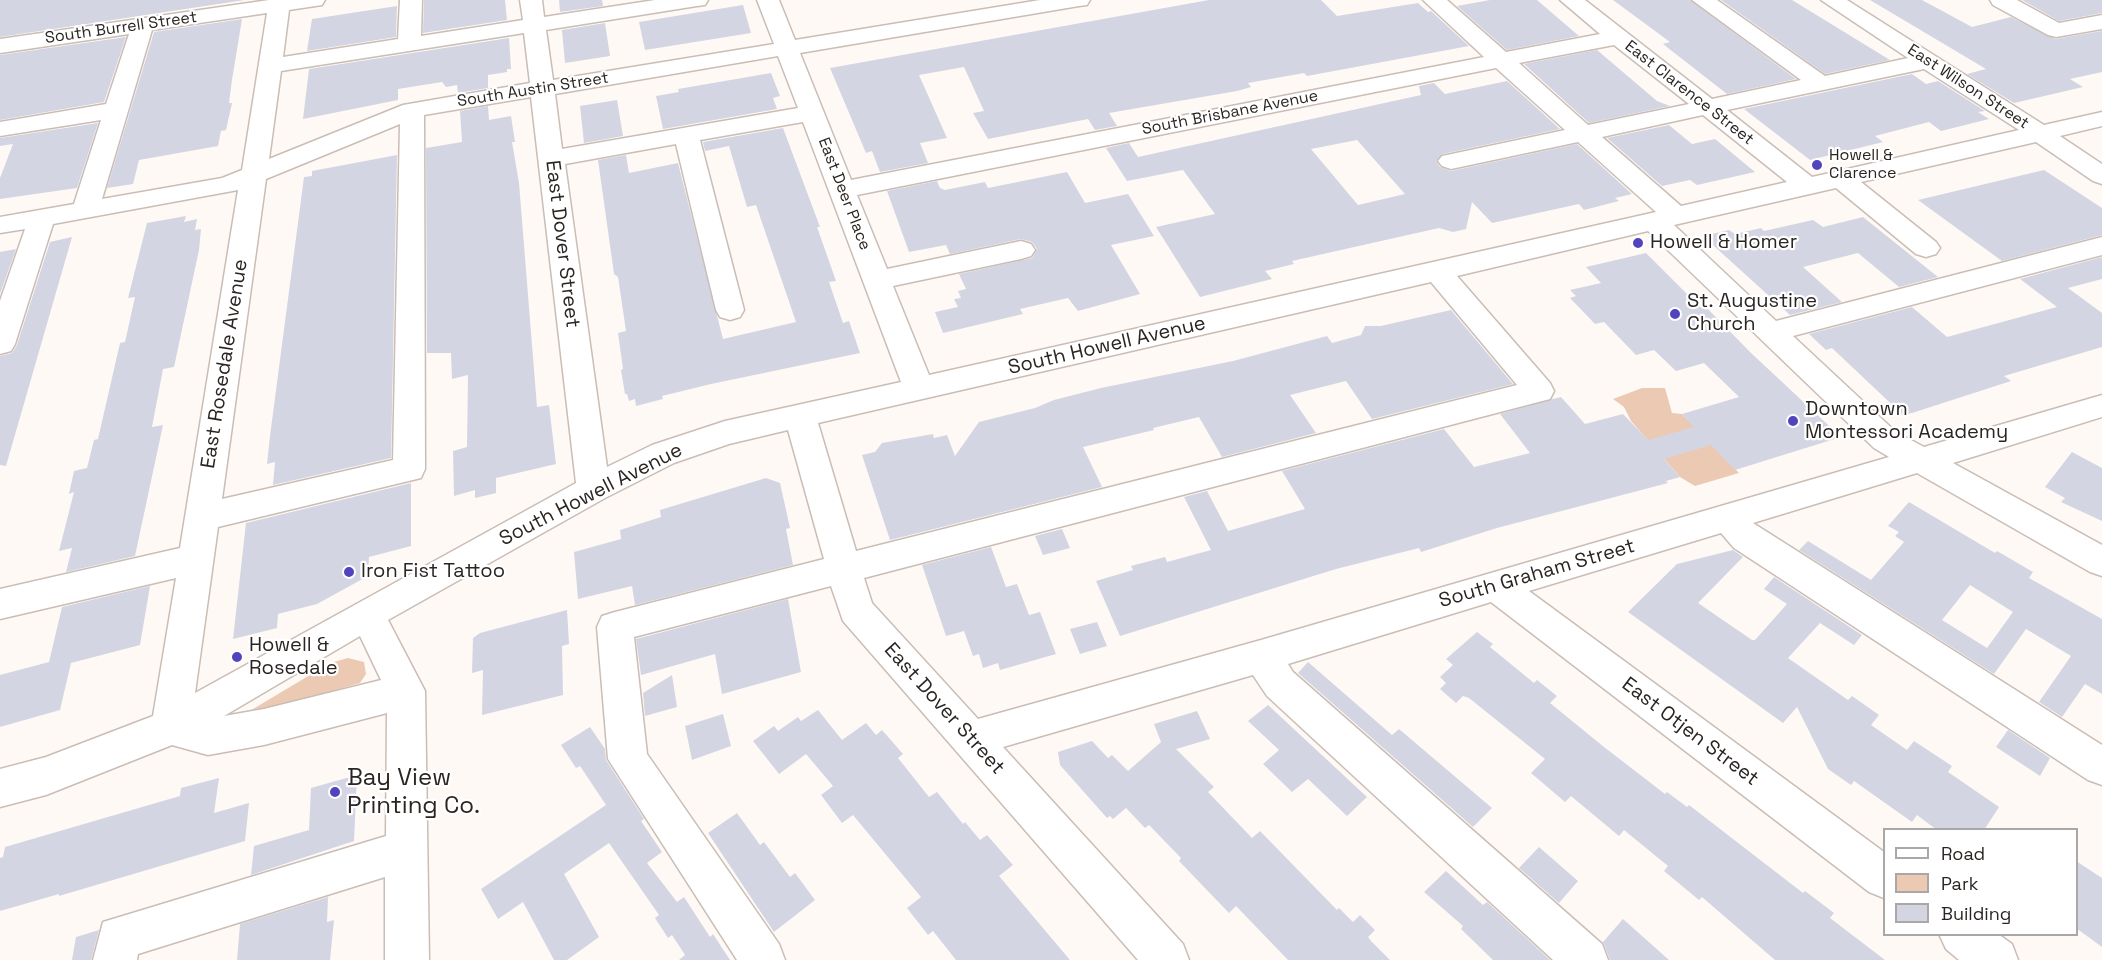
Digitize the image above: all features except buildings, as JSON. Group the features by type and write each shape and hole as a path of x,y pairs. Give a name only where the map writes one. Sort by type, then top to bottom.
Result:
{"street":[{"name":"South Burrell Street","path":"0,46 280,2 314,0"},
{"path":"409,44 411,0"},
{"path":"270,66 409,44 533,12 697,0"},
{"name":"East Deer Place","path":"768,0 919,388"},
{"name":"South Austin Street","path":"0,225 228,185 412,110 1079,0"},
{"path":"1434,0 1583,133 1771,332 1885,440 2102,562"},
{"name":"East Clarence Street","path":"1571,0 1808,186"},
{"path":"1703,0 1820,83"},
{"name":"East Wilson Street","path":"1832,0 2102,176"},
{"path":"2001,0 2056,30 2102,22"},
{"name":"East Rosedale Avenue","path":"171,728 280,2"},
{"name":"East Dover Street","path":"533,12 593,489"},
{"path":"85,210 143,25"},
{"name":"South Brisbane Avenue","path":"842,190 1618,37"},
{"path":"1451,161 1928,61"},
{"path":"0,129 115,110"},
{"path":"202,517 409,469 412,110"},
{"path":"551,159 812,113"},
{"name":"South Howell Avenue","path":"0,788 46,776 171,728 367,614 593,489 663,454 725,433 2102,119"},
{"path":"686,135 730,310"},
{"path":"1840,178 1926,248"},
{"path":"0,344 42,218"},
{"path":"1771,332 2102,246"},
{"path":"877,280 1021,250"},
{"path":"763,960 628,759 615,627 1539,392 1437,271"},
{"name":"South Graham Street","path":"970,738 1261,656 1921,460 2097,412"},
{"name":"East Dover Street","path":"800,416 856,610 1167,960"},
{"path":"1728,518 1746,538 2102,767"},
{"path":"0,604 196,559"},
{"name":"East Otjen Street","path":"1496,586 1883,876"},
{"path":"367,614 406,691 407,960"},
{"path":"1261,656 1280,684 1586,960"},
{"path":"171,728 208,737 264,727 406,691"},
{"path":"116,960 119,938 407,850"},
{"path":"1965,936 1996,960"}],"green space":[{"path":"1642,388 1665,388 1672,413 1682,414 1739,473 1695,486 1680,477 1631,421 1624,407 1613,399"},
{"path":"348,658 364,662 366,674 360,683 255,713 248,712 330,663"}],"place":[{"name":"Howell & Clarence","path":"1817,165"},
{"name":"Howell & Homer","path":"1638,243"},
{"name":"St. Augustine Church","path":"1675,314"},
{"name":"Downtown Montessori Academy","path":"1793,421"},
{"name":"Iron Fist Tattoo","path":"349,572"},
{"name":"Howell & Rosedale","path":"237,657"},
{"name":"Bay View Printing Co.","path":"335,792"}]}
